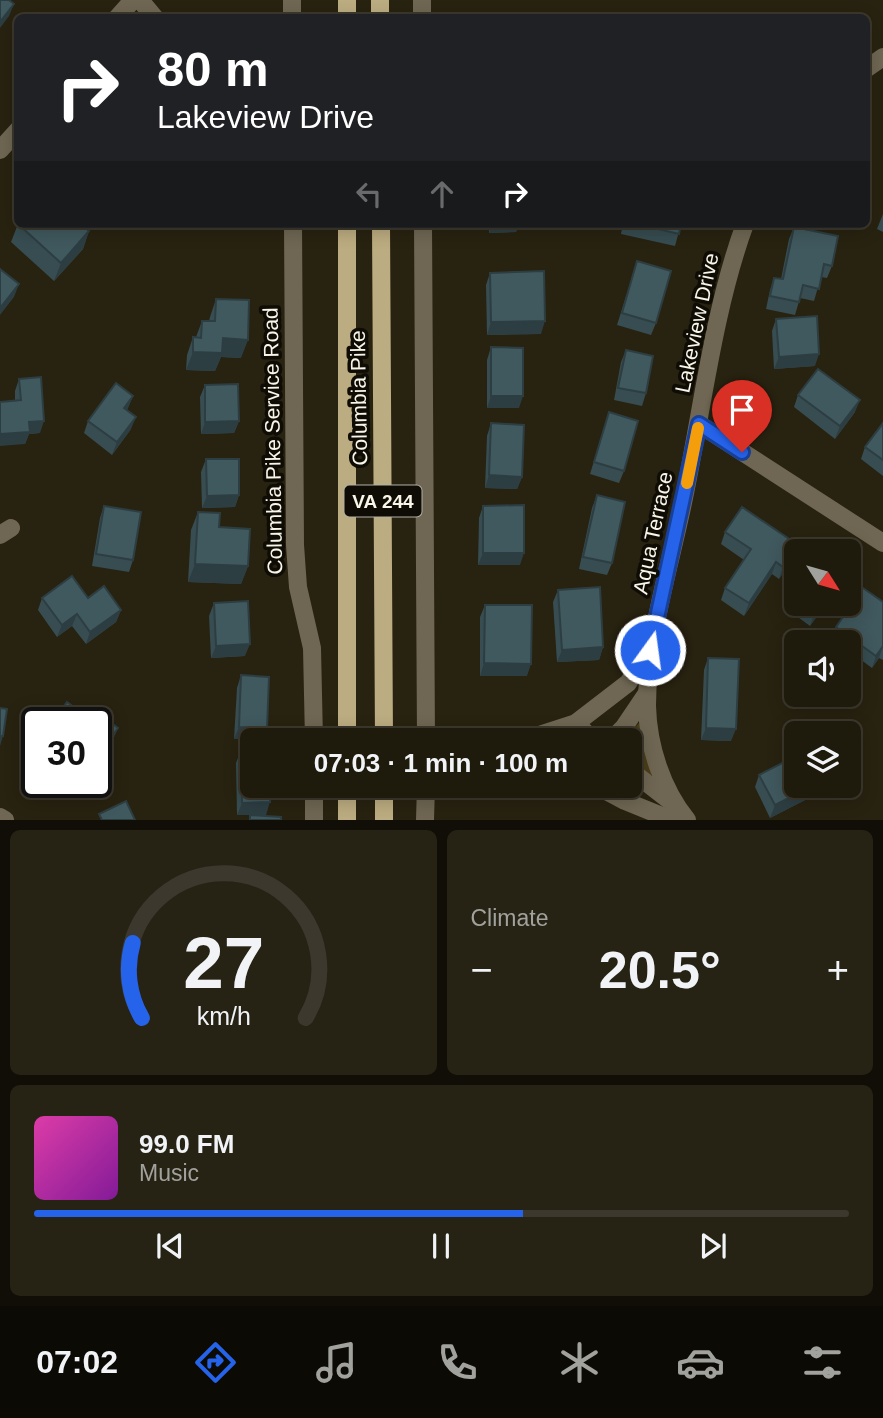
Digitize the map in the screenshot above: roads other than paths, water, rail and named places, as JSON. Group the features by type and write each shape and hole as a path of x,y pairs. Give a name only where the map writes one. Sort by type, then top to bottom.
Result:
{"main road":[{"name":"Columbia Pike","path":"347,228 347,728"},
{"name":"Columbia Pike","path":"381,228 384,728"},
{"path":"347,798 347,820"},
{"path":"384,798 384,820"}],"street":[{"path":"121,14 133,0"},
{"path":"140,0 152,14"},
{"path":"0,150 14,134"},
{"name":"Columbia Pike Service Road","path":"293,228 295,545 298,587 312,648 314,728"},
{"path":"423,228 426,728"},
{"name":"Lakeview Drive","path":"743,228 735,249 699,424 883,543"},
{"name":"Aqua Terrace","path":"678,815 653,744 647,708 650,650 699,424"},
{"name":"Aqua Terrace","path":"581,728 628,684 650,650"},
{"path":"621,728 643,702 648,690"},
{"path":"642,781 678,815"},
{"path":"314,798 314,820"},
{"path":"425,820 426,798"},
{"path":"619,798 678,815"},
{"path":"0,817 5,820"}]}
